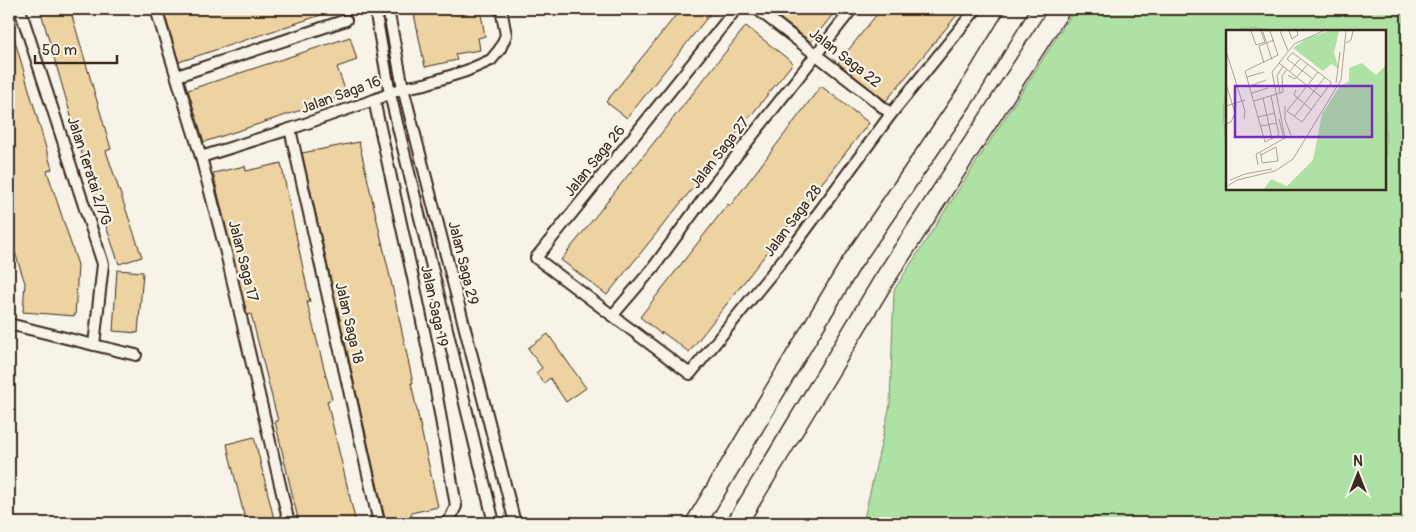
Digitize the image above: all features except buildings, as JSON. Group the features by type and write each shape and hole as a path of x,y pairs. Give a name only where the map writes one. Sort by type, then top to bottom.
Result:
{"highway":[{"path":"696,523 852,262 966,95 1018,9"},
{"path":"737,523 884,280 1060,9"}],"street":[{"path":"9,11 15,9"},
{"name":"Jalan Teratai 2/7G","path":"20,9 103,264 94,345"},
{"name":"Jalan Saga 17","path":"156,9 201,157 226,253 289,523"},
{"name":"Jalan Saga 29","path":"375,9 390,94 494,523"},
{"name":"Jalan Saga 29","path":"388,9 403,88 515,523"},
{"name":"Jalan Saga 16","path":"201,157 290,129 403,88 424,84 466,71 491,60 500,49 506,36 501,9"},
{"name":"Jalan Saga 26","path":"612,316 536,258 736,9"},
{"name":"Jalan Saga 22","path":"757,9 891,114"},
{"name":"Jalan Saga 27","path":"612,316 652,268 715,183 852,9"},
{"name":"Jalan Saga 28","path":"612,316 690,374 794,246 891,114 976,9"},
{"path":"177,76 346,20"},
{"name":"Jalan Saga 19","path":"374,100 434,379 456,506 448,521"},
{"name":"Jalan Saga 18","path":"290,129 379,523"},
{"path":"9,324 136,354"}],"green space":[{"path":"1075,9 1407,9 1407,523 863,523 890,405 894,290"}]}
